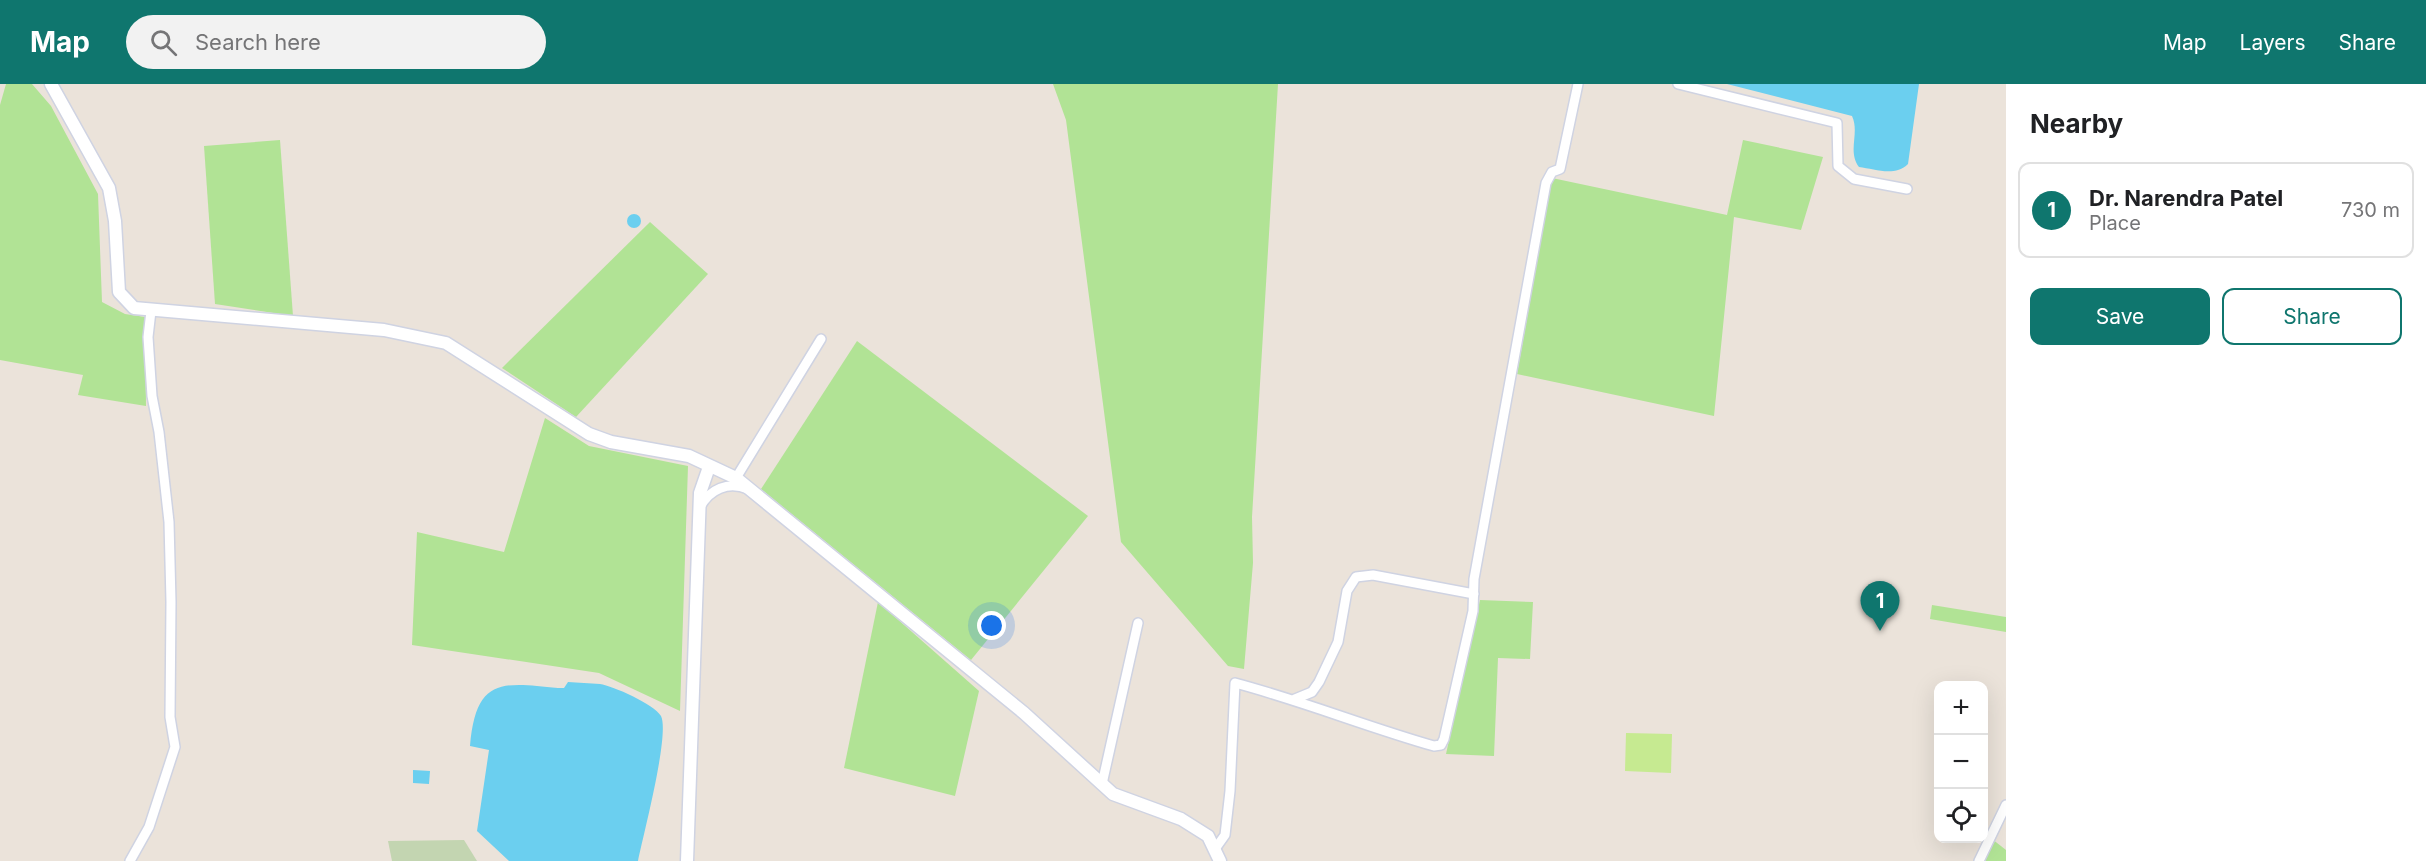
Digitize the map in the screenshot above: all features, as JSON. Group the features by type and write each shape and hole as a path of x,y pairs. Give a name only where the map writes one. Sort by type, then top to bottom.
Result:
{"street":[{"path":"51,84 109,188 115,221 119,292 134,308 384,330 446,343 588,434 611,442 689,456 735,478 1024,713 1113,794 1181,819 1208,836 1218,855"},
{"path":"1218,855 1225,835 1230,791 1235,683 1295,699 1331,714 1419,742 1441,745 1448,725 1473,611 1474,594 1546,183 1552,172 1560,169 1578,84"},
{"path":"1678,84 1836,123 1838,166 1854,179 1907,189"},
{"path":"130,861 149,827 175,747 170,717 169,522 159,432 152,396 148,337 151,310"},
{"path":"735,478 821,339"},
{"path":"687,861 700,493 709,467"},
{"path":"700,507 707,496 723,487 740,486 750,490"},
{"path":"1295,699 1312,692 1319,682 1338,642 1347,591 1356,577 1373,575 1474,594"},
{"path":"1102,784 1138,623"},
{"path":"1979,861 2006,805"}],"green space":[{"path":"6,84 32,84 51,106 98,194 102,302 125,314 145,317 146,406 78,395 83,375 0,360 0,105"},
{"path":"1053,84 1278,84 1252,517 1253,563 1244,669 1228,666 1121,542 1066,120"},
{"path":"280,140 293,316 215,304 204,146"},
{"path":"1743,140 1823,157 1801,230 1734,217 1714,416 1517,374 1552,178 1727,215"},
{"path":"650,222 708,274 576,417 502,368"},
{"path":"857,341 1088,516 971,660 761,489"},
{"path":"545,418 589,446 688,466 680,711 599,673 412,645 417,532 504,552"},
{"path":"1480,600 1533,602 1530,659 1498,658 1494,756 1446,754"},
{"path":"878,602 979,691 955,796 844,768"},
{"path":"1932,605 2006,617 2006,632 1930,619"},
{"path":"1626,733 1672,734 1671,773 1625,771"},
{"path":"1992,839 2006,850 2006,861 1982,861"},
{"path":"464,840 477,861 392,861 388,841"}],"water":[{"path":"1727,84 1919,84 1908,164 1891,171 1859,167 1854,155 1855,129 1852,116"},
{"path":"631,214 637,214 641,221 637,228 631,228 627,224 627,218"},
{"path":"568,682 600,684 614,688 642,701 661,716 663,726 659,763 638,861 509,861 477,831 489,750 470,746 478,707 485,696 495,689 521,685 564,688"},
{"path":"413,770 430,771 429,784 413,783"}],"place":[{"name":"Dr. Narendra Patel","path":"1880,631"}]}
